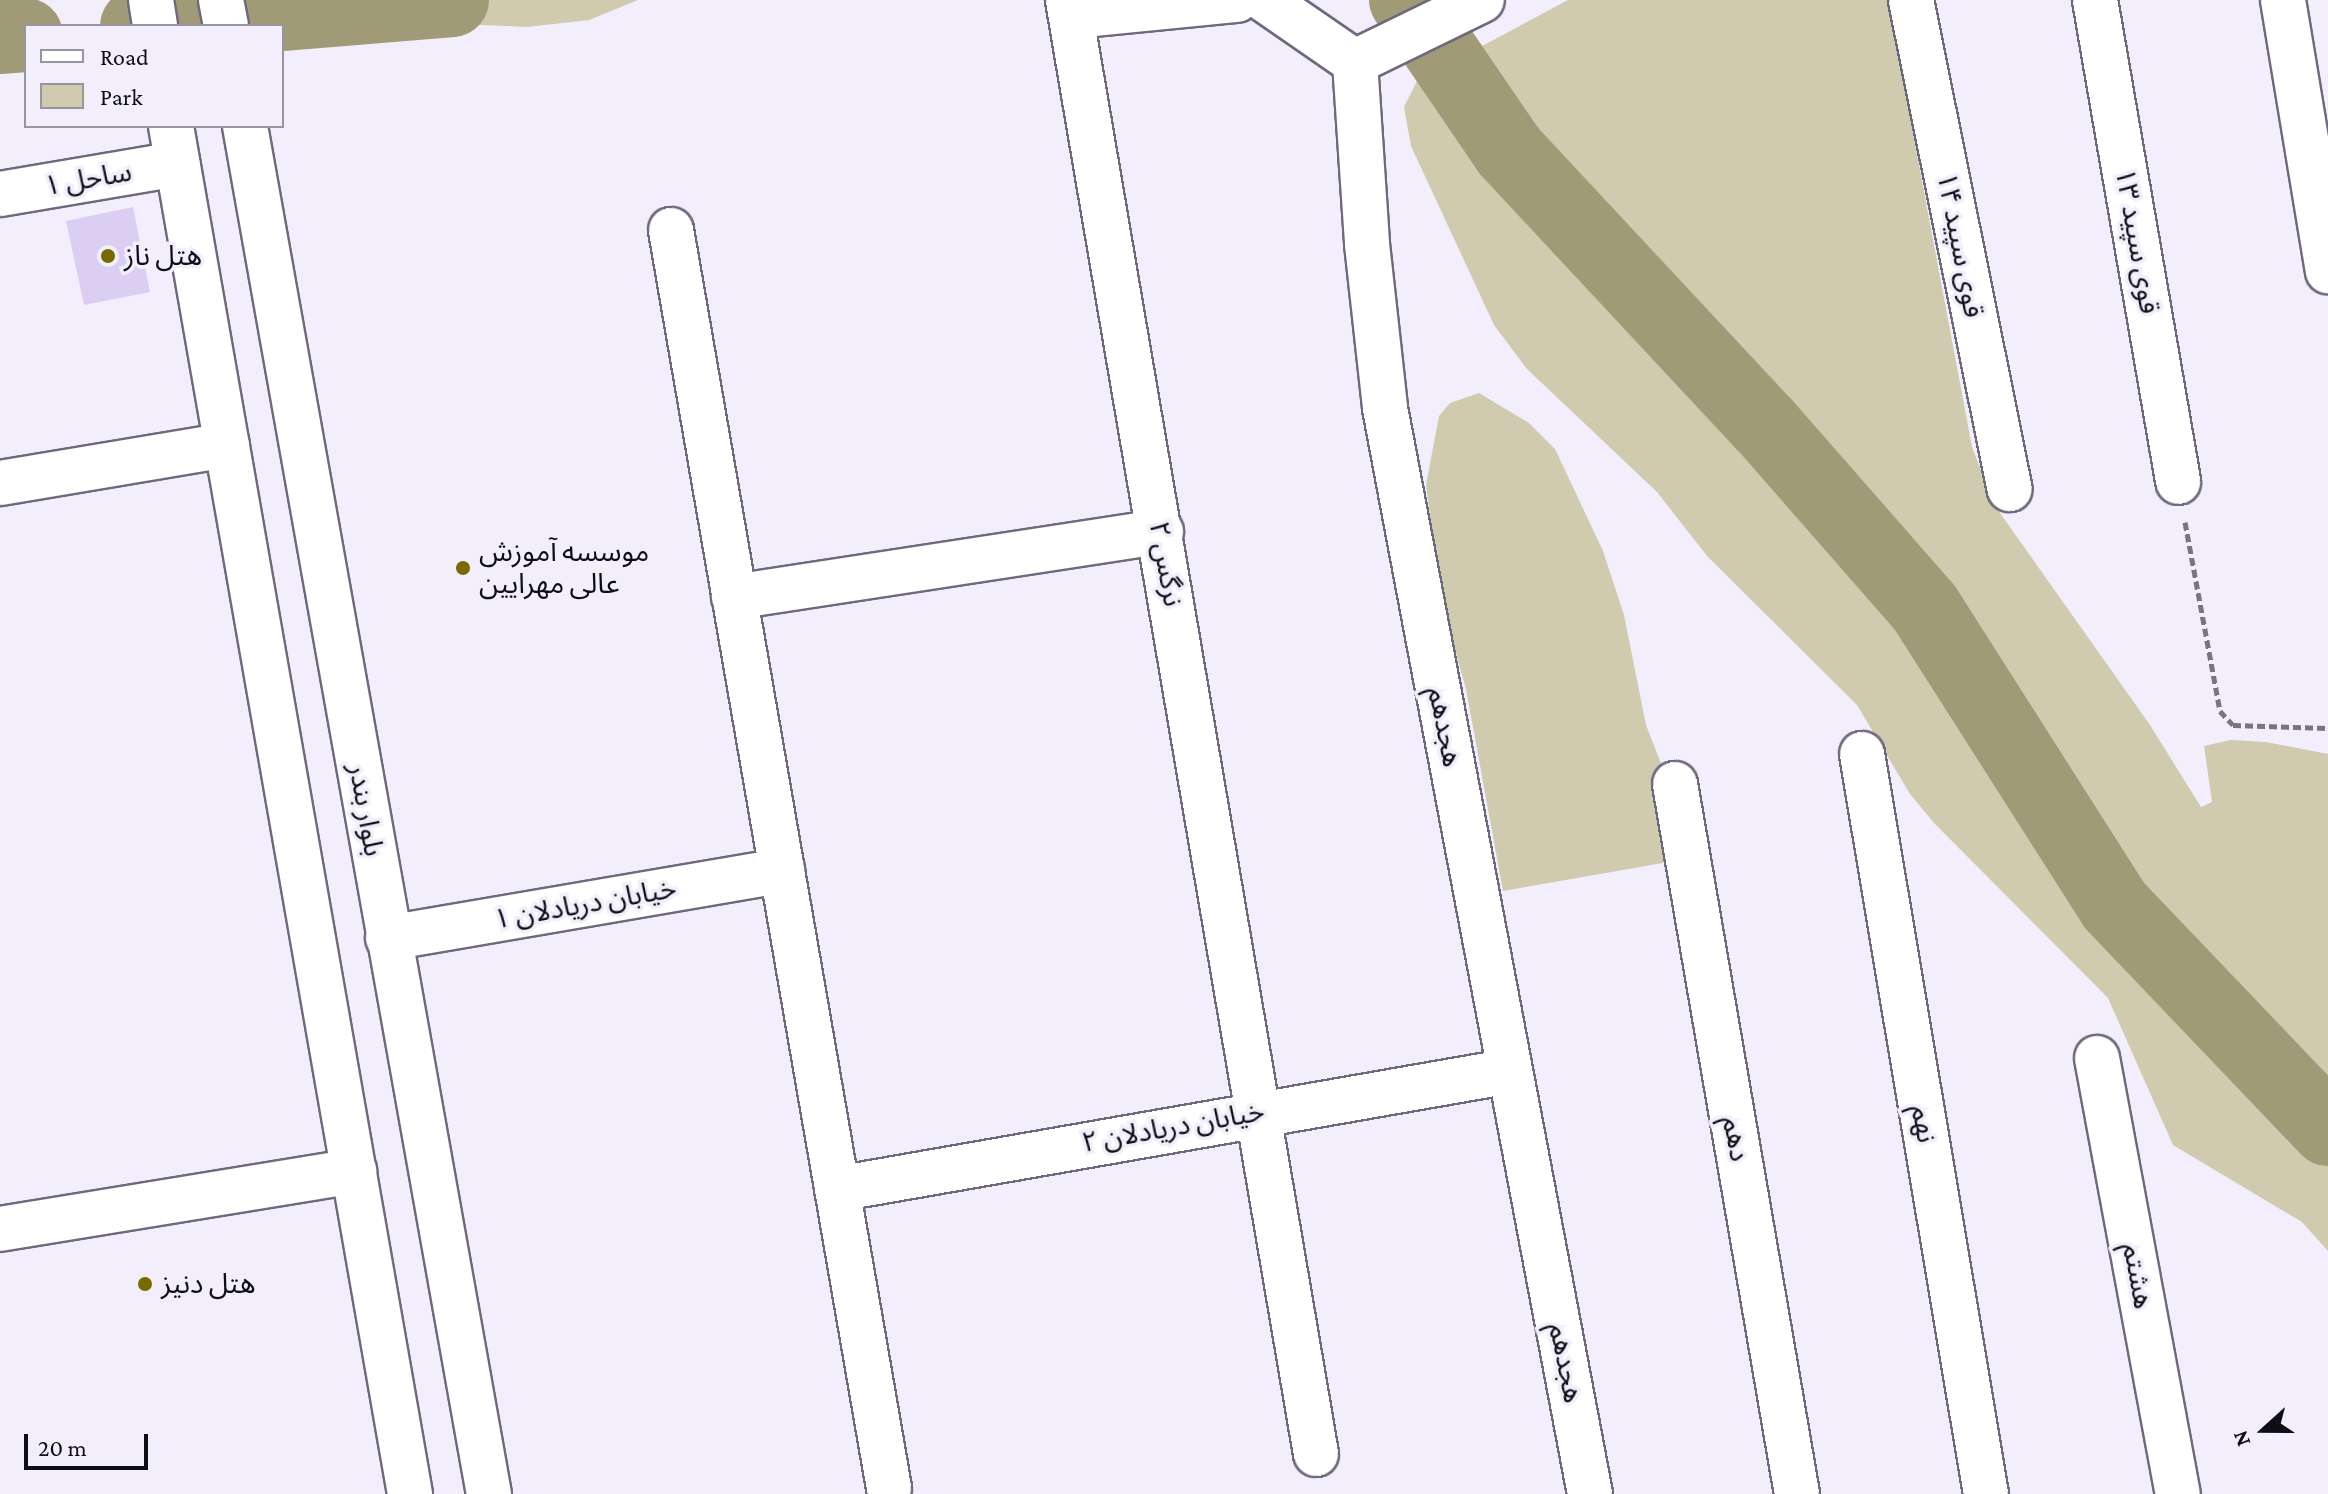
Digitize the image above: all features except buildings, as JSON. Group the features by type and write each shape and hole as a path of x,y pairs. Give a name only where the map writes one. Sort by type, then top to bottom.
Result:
{"street":[{"path":"151,0 155,24"},
{"path":"221,0 226,24"},
{"path":"1070,8 1237,0"},
{"path":"1265,0 1364,57 1482,0"},
{"name":"قوی سپید ۱۴","path":"1911,0 2010,489"},
{"name":"قوی سپید ۱۳","path":"2095,0 2178,482"},
{"path":"2283,0 2328,271"},
{"name":"نرگس ۲","path":"1070,8 1316,1454"},
{"name":"هجدهم","path":"1364,57 1367,244 1385,408 1590,1494"},
{"name":"بلوار بندر","path":"245,128 489,1494"},
{"path":"174,145 410,1494"},
{"name":"ساحل ۱","path":"0,194 174,145"},
{"path":"671,230 889,1488"},
{"path":"0,483 227,445"},
{"path":"734,597 1161,532"},
{"name":"نهم","path":"1862,754 1986,1494"},
{"name":"دهم","path":"1675,784 1797,1494"},
{"name":"خیابان دریادلان ۱","path":"388,938 782,871"},
{"name":"هشتم","path":"2097,1058 2178,1494"},
{"name":"خیابان دریادلان ۲","path":"837,1189 1259,1111 1510,1071"},
{"path":"0,1229 354,1171"}],"path":[{"path":"2178,482 2220,711 2233,725 2328,728"}],"green space":[{"path":"362,0 638,0 589,20 527,27 420,22"},
{"path":"1568,0 1888,0 1972,447 1995,506 2150,725 2201,807 2212,802 2204,746 2231,740 2266,742 2328,754 2328,1251 2302,1222 2173,1145 2108,998 1934,823 1910,794 1857,705 1707,556 1657,492 1527,369 1494,325 1411,146 1404,107 1417,81"},
{"path":"1479,393 1529,423 1555,449 1603,551 1624,615 1646,725 1672,792 1680,860 1503,891 1466,689 1442,603 1426,485 1439,416 1450,403"}],"waterway":[{"path":"161,24 452,0"},
{"path":"1406,0 1509,151 1764,424 1925,608 2114,905 2328,1129"},
{"path":"0,37 24,35"}],"place":[{"name":"هتل ناز","path":"108,256"},
{"name":"موسسه آموزش عالی مهرایین","path":"463,568"},
{"name":"هتل دنیز","path":"145,1284"}]}
